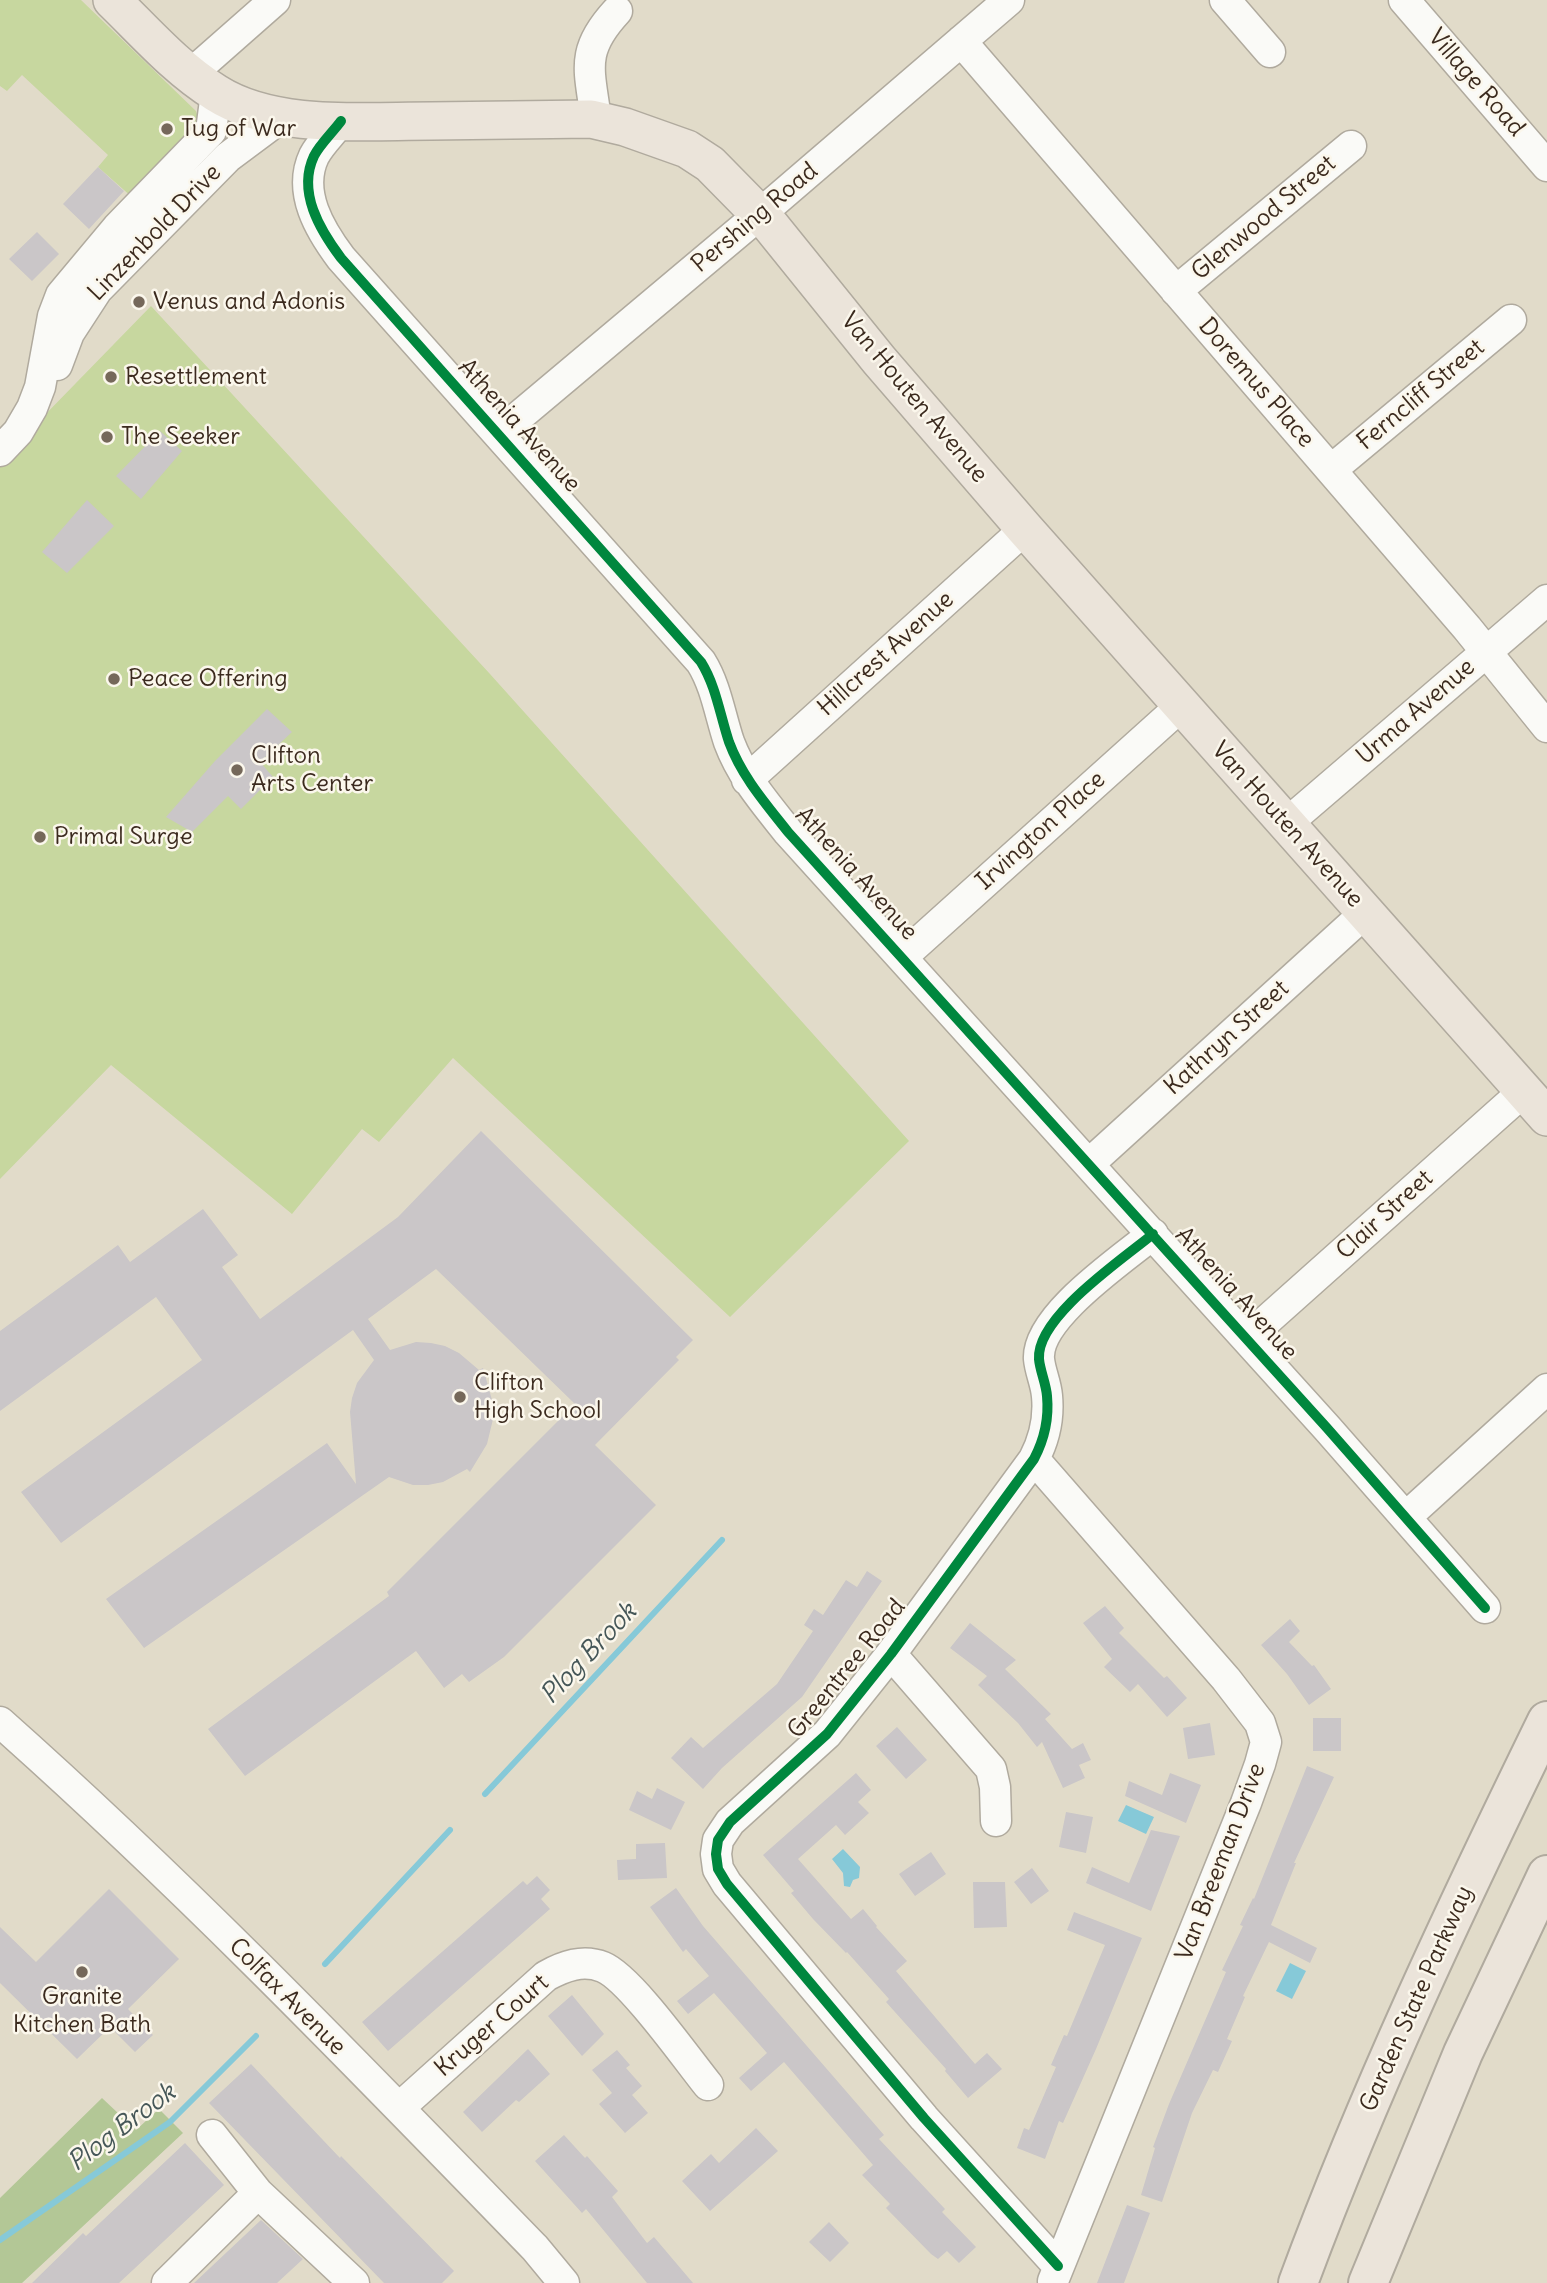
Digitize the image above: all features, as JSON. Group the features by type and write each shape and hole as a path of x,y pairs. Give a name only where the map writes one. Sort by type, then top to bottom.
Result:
{"highway":[{"name":"Garden State Parkway","path":"1298,2283 1392,2049 1483,1850 1547,1721"},
{"path":"1368,2283 1464,2053 1547,1875"}],"main road":[{"name":"Van Houten Avenue","path":"112,0 174,61 203,83 244,107 283,116 341,121 596,120 625,127 687,149 710,164 760,214 879,360 1025,529 1535,1104"}],"street":[{"path":"203,83 275,0"},
{"name":"Pershing Road","path":"498,433 760,214 1009,0"},
{"path":"1225,0 1270,52"},
{"name":"Village Road","path":"1404,0 1547,166"},
{"path":"596,120 589,62 593,43 601,27 617,11"},
{"name":"Doremus Place","path":"961,41 1331,470 1547,727"},
{"name":"Linzenbold Drive","path":"33,408 40,387 53,316 61,295 117,228 211,131 203,83"},
{"name":"Linzenbold Drive","path":"0,451 18,432 33,408 54,372 69,333 97,290 228,157 283,116"},
{"name":"Athenia Avenue","path":"341,121 315,154 307,180 315,217 325,237 341,258 701,662 710,677 730,744 747,780 788,832 1090,1163 1485,1608"},
{"name":"Glenwood Street","path":"1177,291 1351,146"},
{"name":"Ferncliff Street","path":"1331,470 1511,320"},
{"name":"Hillcrest Avenue","path":"747,780 1025,529"},
{"name":"Urma Avenue","path":"1286,824 1547,600"},
{"name":"Irvington Place","path":"902,957 1181,706"},
{"name":"Kathryn Street","path":"1090,1163 1365,913"},
{"name":"Clair Street","path":"1247,1338 1535,1104"},
{"name":"Greentree Road","path":"1055,2274 727,1884 718,1869 716,1854 718,1840 730,1822 827,1734 891,1654 1034,1459 1042,1444 1047,1410 1047,1395 1039,1357 1041,1342 1054,1320 1068,1304 1153,1234"},
{"path":"1406,1517 1547,1389"},
{"name":"Van Breeman Drive","path":"1034,1459 1227,1679 1260,1723 1266,1742 1246,1803 1055,2274"},
{"path":"891,1654 990,1769 995,1787 996,1821"},
{"name":"Colfax Avenue","path":"0,1722 93,1806 399,2108 535,2248 564,2283"},
{"name":"Kruger Court","path":"399,2108 546,1976 576,1964 601,1966 623,1981 708,2085"},
{"path":"212,2135 258,2193 354,2283"},
{"path":"167,2283 258,2193"}],"green space":[{"path":"0,0 81,0 196,111 201,127 133,198 98,167 108,155 22,75 7,91 0,86"},
{"path":"151,306 490,674 909,1141 730,1317 453,1058 379,1142 362,1129 292,1214 111,1065 0,1179 0,461"},
{"path":"102,2098 136,2130 159,2109 183,2133 22,2283 0,2283 0,2198"}],"water":[{"path":"1126,1805 1154,1817 1146,1834 1118,1821"},
{"path":"843,1849 860,1867 859,1878 853,1880 850,1887 844,1886 843,1873 832,1859"},
{"path":"1290,1963 1306,1971 1292,1999 1276,1991"}],"building":[{"path":"98,167 124,191 89,229 63,204"},
{"path":"37,232 59,254 32,281 9,259"},
{"path":"160,431 182,451 141,499 116,476"},
{"path":"87,500 114,526 67,573 42,552"},
{"name":"Clifton Arts Center","path":"267,709 292,732 260,762 273,777 241,809 228,796 192,832 166,817 215,761"},
{"path":"481,1131 693,1340 676,1357 679,1360 595,1445 656,1505 504,1657 469,1682 462,1674 444,1688 416,1651 245,1776 208,1729 389,1596 387,1592 575,1404 436,1269 368,1319 390,1350 416,1342 431,1343 459,1353 479,1370 483,1368 494,1415 487,1444 470,1472 467,1469 443,1482 428,1485 413,1485 389,1477 144,1648 106,1599 327,1443 356,1484 350,1412 352,1398 357,1383 374,1360 353,1330 61,1543 21,1492 202,1360 156,1297 0,1411 0,1331 118,1245 130,1262 203,1209 238,1255 222,1267 260,1319 398,1217"},
{"path":"867,1571 882,1581 802,1697 722,1768 703,1789 671,1758 691,1737 703,1748 777,1684 813,1631 804,1625 814,1609 823,1615 846,1580 857,1587"},
{"path":"1105,1606 1124,1628 1119,1633 1187,1698 1167,1717 1138,1684 1130,1692 1104,1667 1112,1659 1083,1623"},
{"path":"1290,1619 1300,1631 1289,1642 1314,1665 1331,1689 1309,1705 1287,1674 1261,1645"},
{"path":"970,1623 1016,1660 1005,1669 1051,1714 1045,1719 1072,1749 1083,1743 1091,1760 1079,1765 1085,1778 1063,1788 1042,1742 1037,1747 1018,1723 978,1685 987,1676 950,1648"},
{"path":"1313,1718 1341,1718 1341,1751 1313,1751"},
{"path":"1210,1723 1215,1755 1188,1759 1183,1728"},
{"path":"897,1727 927,1760 906,1779 876,1746"},
{"path":"1307,1766 1334,1777 1294,1863 1271,1925 1317,1948 1310,1963 1269,1942 1243,1996 1245,1997 1227,2039 1232,2041 1218,2072 1213,2070 1192,2113 1162,2202 1141,2195 1155,2148 1153,2147 1169,2104 1226,1972 1222,1970 1243,1926 1240,1925 1254,1899"},
{"path":"856,1773 871,1790 858,1802 869,1813 845,1835 836,1825 798,1859 851,1919 863,1909 907,1961 896,1971 975,2064 987,2053 1002,2069 968,2098 946,2069 886,2002 889,1999 813,1919 791,1893 794,1891 763,1855"},
{"path":"1170,1773 1201,1785 1186,1823 1125,1796 1129,1781 1162,1795"},
{"path":"657,1788 685,1802 671,1830 629,1810 637,1791 652,1799"},
{"path":"1066,1812 1093,1817 1086,1853 1059,1847"},
{"path":"1151,1830 1180,1836 1151,1911 1086,1883 1092,1867 1129,1883"},
{"path":"665,1843 667,1878 618,1880 617,1860 636,1859 636,1844"},
{"path":"931,1852 946,1874 915,1896 899,1874"},
{"path":"1032,1868 1049,1891 1031,1904 1014,1882"},
{"path":"537,1876 550,1890 541,1899 550,1909 388,2051 362,2022 523,1881 527,1885"},
{"path":"973,1882 1005,1882 1007,1927 974,1928"},
{"path":"676,1888 703,1926 884,2135 879,2139 945,2209 942,2212 976,2247 959,2263 947,2251 938,2259 931,2254 886,2208 890,2204 862,2175 873,2165 784,2062 751,2091 739,2078 767,2053 714,1993 688,2014 677,2001 709,1976 686,1949 683,1952 650,1907"},
{"name":"Granite Kitchen Bath","path":"109,1889 179,1959 128,2009 153,2035 135,2052 110,2027 77,2059 0,1983 0,1927 36,1962"},
{"path":"1074,1912 1142,1938 1096,2049 1063,2123 1059,2121 1045,2159 1017,2148 1024,2128 1029,2130 1056,2067 1051,2065 1064,2035 1067,2036 1105,1945 1067,1930"},
{"path":"572,1995 604,2034 582,2056 548,2016"},
{"path":"528,2049 550,2074 519,2102 516,2100 482,2132 463,2112"},
{"path":"617,2050 630,2065 626,2068 642,2086 632,2095 648,2113 625,2133 599,2104 612,2093 592,2070"},
{"path":"251,2064 340,2158 341,2156 454,2271 442,2283 384,2283 209,2103"},
{"path":"756,2128 778,2151 710,2211 682,2181 711,2154 719,2163"},
{"path":"564,2135 618,2191 612,2197 647,2243 654,2237 693,2283 647,2283 586,2209 582,2213 535,2161"},
{"path":"185,2143 224,2185 119,2283 32,2283 83,2233 86,2236"},
{"path":"1127,2205 1150,2213 1124,2283 1097,2283"},
{"path":"261,2220 303,2259 277,2283 194,2283"},
{"path":"829,2222 849,2243 830,2262 809,2242"}],"waterway":[{"name":"Plog Brook","path":"485,1794 722,1540"},
{"name":"Plog Brook","path":"325,1964 450,1830"},
{"name":"Plog Brook","path":"0,2240 170,2122 256,2036"}],"cycle path":[{"path":"341,121 314,156 308,183 313,210 341,258 701,662 714,691 734,755 755,790 788,832 1327,1428 1485,1608"},
{"path":"1058,2266 924,2118 727,1884 718,1869 716,1854 718,1840 730,1822 827,1734 891,1654 1034,1459 1043,1436 1047,1412 1046,1391 1039,1359 1042,1343 1051,1325 1103,1273 1153,1234"}],"place":[{"name":"Tug of War","path":"167,129"},
{"name":"Venus and Adonis","path":"139,302"},
{"name":"Resettlement","path":"111,377"},
{"name":"The Seeker","path":"107,437"},
{"name":"Peace Offering","path":"114,679"},
{"name":"Clifton Arts Center","path":"237,770"},
{"name":"Primal Surge","path":"40,837"},
{"name":"Clifton High School","path":"460,1397"},
{"name":"Granite Kitchen Bath","path":"82,1972"}]}
